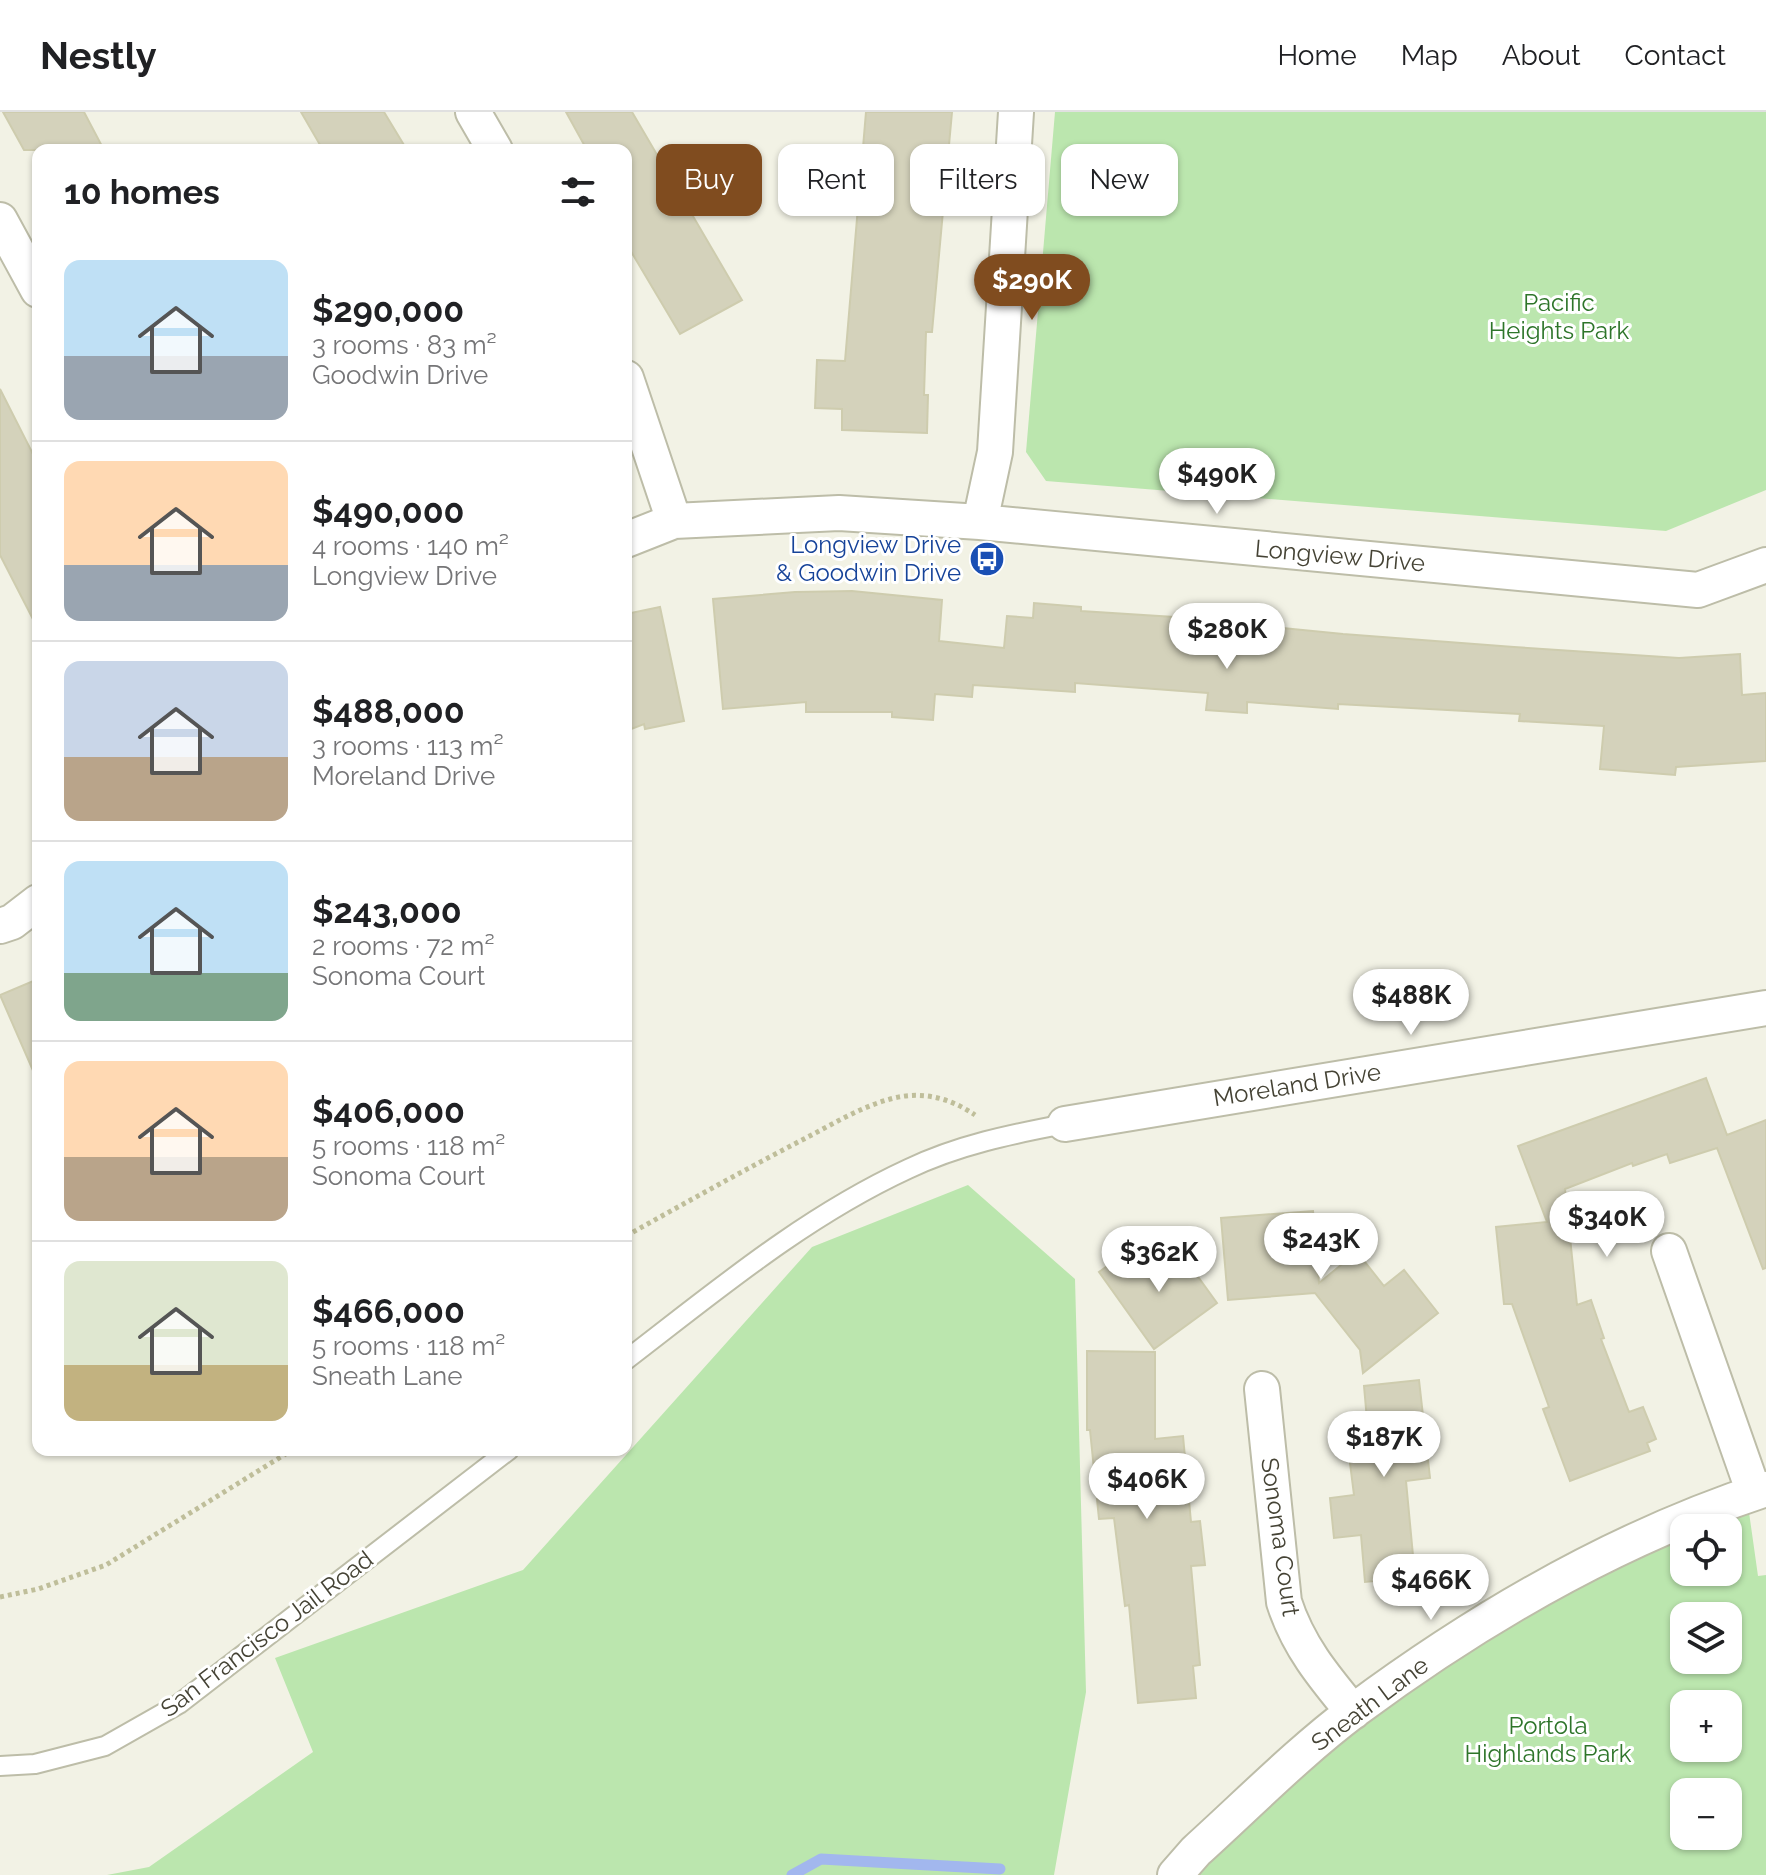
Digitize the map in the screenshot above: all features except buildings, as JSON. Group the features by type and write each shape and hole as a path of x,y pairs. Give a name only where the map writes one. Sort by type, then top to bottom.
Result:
{"street":[{"path":"473,112 492,144"},
{"path":"980,522 995,452 1016,112"},
{"path":"0,220 32,279"},
{"path":"632,396 674,521"},
{"name":"Longview Drive","path":"632,538 674,521 839,513 980,522 1698,590 1766,565"},
{"path":"0,926 12,922 32,907"},
{"name":"Moreland Drive","path":"1065,1124 1766,1008"},
{"path":"1669,1251 1760,1491"},
{"name":"Sonoma Court","path":"1262,1389 1284,1602 1305,1652 1353,1712"},
{"name":"Sneath Lane","path":"1175,1875 1196,1851 1353,1712 1454,1641 1552,1583 1651,1534 1760,1491"}],"lane":[{"path":"632,1355 758,1258 838,1205 910,1168 992,1138 1065,1124"},
{"name":"San Francisco Jail Road","path":"0,1766 35,1764 105,1746 179,1704 501,1456"}],"path":[{"path":"632,1233 746,1169 864,1109 895,1098 930,1095 958,1104 978,1117 992,1138"},
{"path":"0,1597 38,1589 106,1565 282,1456"}],"green space":[{"name":"Pacific Heights Park","path":"1055,112 1766,112 1766,490 1666,531 1046,481 1026,452"},
{"path":"968,1185 1075,1279 1086,1692 1054,1875 107,1875 149,1867 313,1752 275,1658 523,1570 625,1456 632,1456 632,1448 812,1247"},
{"name":"Portola Highlands Park","path":"1746,1491 1758,1576 1766,1575 1766,1875 1174,1875 1352,1709 1670,1533 1670,1586 1742,1586 1742,1514 1704,1514"}],"waterway":[{"path":"792,1875 821,1859 1000,1869"}],"place":[{"name":"Longview Drive & Goodwin Drive","path":"987,559"}]}
